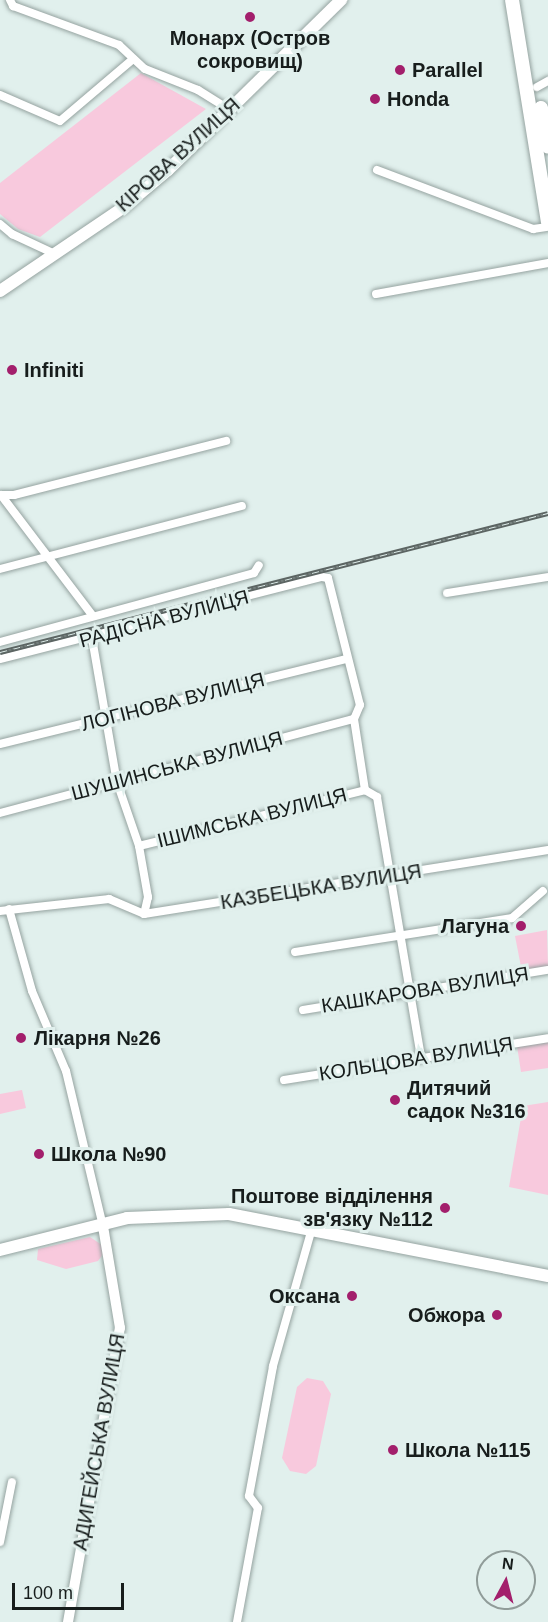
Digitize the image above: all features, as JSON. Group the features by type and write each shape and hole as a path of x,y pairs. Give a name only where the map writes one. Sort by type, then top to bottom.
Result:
{"main road":[{"path":"512,0 548,222"},
{"path":"522,0 542,84 548,146"},
{"name":"КІРОВА ВУЛИЦЯ","path":"0,291 124,207 230,110 334,3"},
{"path":"0,1250 147,1216 200,1214 247,1216 548,1276"}],"street":[{"path":"10,0 14,6 119,45 145,69 198,90 230,110"},
{"path":"0,95 60,121 133,59"},
{"path":"377,170 533,229 548,227"},
{"path":"0,224 12,234 55,254"},
{"path":"375,294 548,263"},
{"path":"1,495 24,493 226,441"},
{"path":"1,495 92,615"},
{"path":"0,569 242,506"},
{"name":"РАДІСНА ВУЛИЦЯ","path":"0,642 74,623 92,615 254,573 259,565"},
{"name":"РАДІСНА ВУЛИЦЯ","path":"0,659 92,638 322,577 328,578 346,659"},
{"path":"447,593 548,577"},
{"path":"92,638 117,782 139,846 148,897 144,914 109,899 4,910 32,991 66,1071 103,1226"},
{"path":"346,659 360,705 354,719 365,790 377,797 408,993 421,1058"},
{"name":"ЛОГІНОВА ВУЛИЦЯ","path":"0,744 346,659"},
{"name":"ШУШИНСЬКА ВУЛИЦЯ","path":"0,813 354,719"},
{"name":"ІШИМСЬКА ВУЛИЦЯ","path":"139,846 365,790"},
{"name":"КАЗБЕЦЬКА ВУЛИЦЯ","path":"144,914 389,878 548,850"},
{"path":"295,952 512,918 543,891"},
{"name":"КАШКАРОВА ВУЛИЦЯ","path":"303,1010 548,970"},
{"name":"КОЛЬЦОВА ВУЛИЦЯ","path":"284,1080 548,1038"},
{"name":"АДИГЕЙСЬКА ВУЛИЦЯ","path":"68,1622 120,1328 103,1226"},
{"path":"237,1622 258,1508 249,1496 273,1366 312,1228"},
{"path":"0,1542 12,1482"}],"shaded area":[{"path":"141,73 206,109 40,237 18,229 0,214 0,183"},
{"path":"547,930 548,967 522,972 515,936"},
{"path":"548,1041 548,1068 521,1072 517,1046"},
{"path":"22,1090 26,1108 0,1114 0,1094"},
{"path":"548,1102 548,1195 509,1187 523,1106"},
{"path":"90,1237 102,1245 104,1253 98,1261 66,1269 37,1260 38,1249"},
{"path":"307,1378 323,1381 331,1394 316,1466 306,1474 290,1471 282,1458 297,1387"}],"railway":[{"path":"0,652 548,513"}],"place":[{"name":"Монарх (Остров сокровищ)","path":"250,17"},
{"name":"Parallel","path":"400,70"},
{"name":"Honda","path":"375,99"},
{"name":"Infiniti","path":"12,370"},
{"name":"Лагуна","path":"521,926"},
{"name":"Лікарня №26","path":"21,1038"},
{"name":"Дитячий садок №316","path":"395,1100"},
{"name":"Школа №90","path":"39,1154"},
{"name":"Поштове відділення зв'язку №112","path":"445,1208"},
{"name":"Оксана","path":"352,1296"},
{"name":"Обжора","path":"497,1315"},
{"name":"Школа №115","path":"393,1450"}]}
